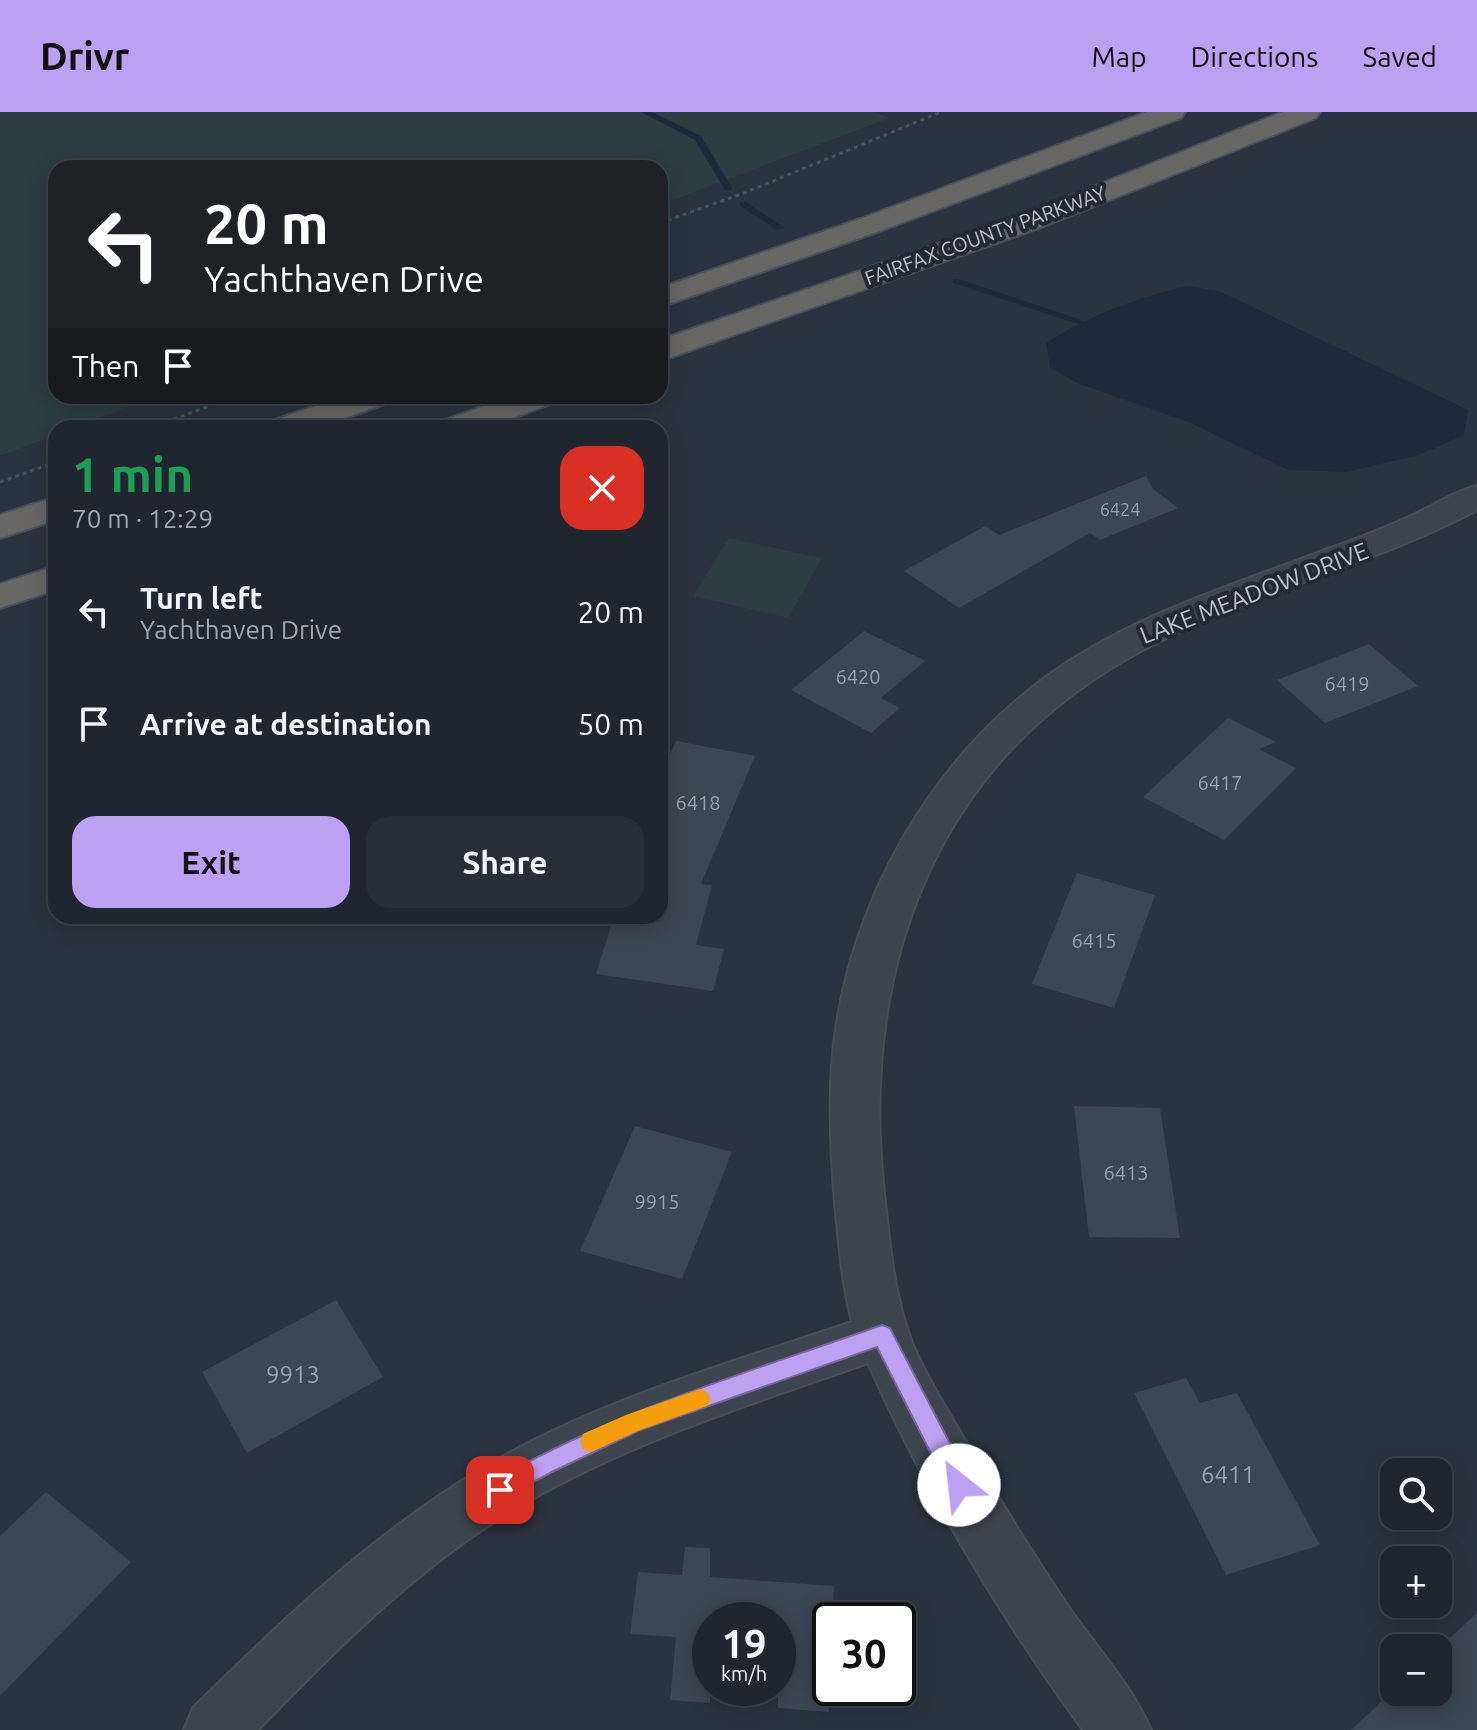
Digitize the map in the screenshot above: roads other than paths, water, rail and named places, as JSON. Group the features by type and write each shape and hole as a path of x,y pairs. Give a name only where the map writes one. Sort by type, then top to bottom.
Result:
{"highway":[{"path":"668,295 870,225 1172,112"},
{"name":"FAIRFAX COUNTY PARKWAY","path":"668,348 1029,222 1307,112"},
{"path":"307,420 353,404"},
{"path":"476,420 520,404"},
{"path":"0,527 48,511"},
{"path":"0,597 48,580"}],"street":[{"name":"LAKE MEADOW DRIVE","path":"1120,1730 1070,1664 989,1541 882,1335 854,1168 854,1088 863,1004 876,945 895,891 918,846 948,800 987,753 1030,711 1077,674 1118,647 1218,601 1415,529 1477,496"},
{"path":"215,1730 318,1625 389,1564 456,1515 543,1464 634,1422 882,1335"}],"water":[{"path":"1187,286 1219,291 1468,410 1464,435 1419,455 1346,472 1288,470 1191,423 1077,383 1050,367 1046,343 1114,308"}],"waterway":[{"path":"645,112 698,138 728,188"},
{"path":"743,204 780,228"},
{"path":"956,281 1097,327"}]}
